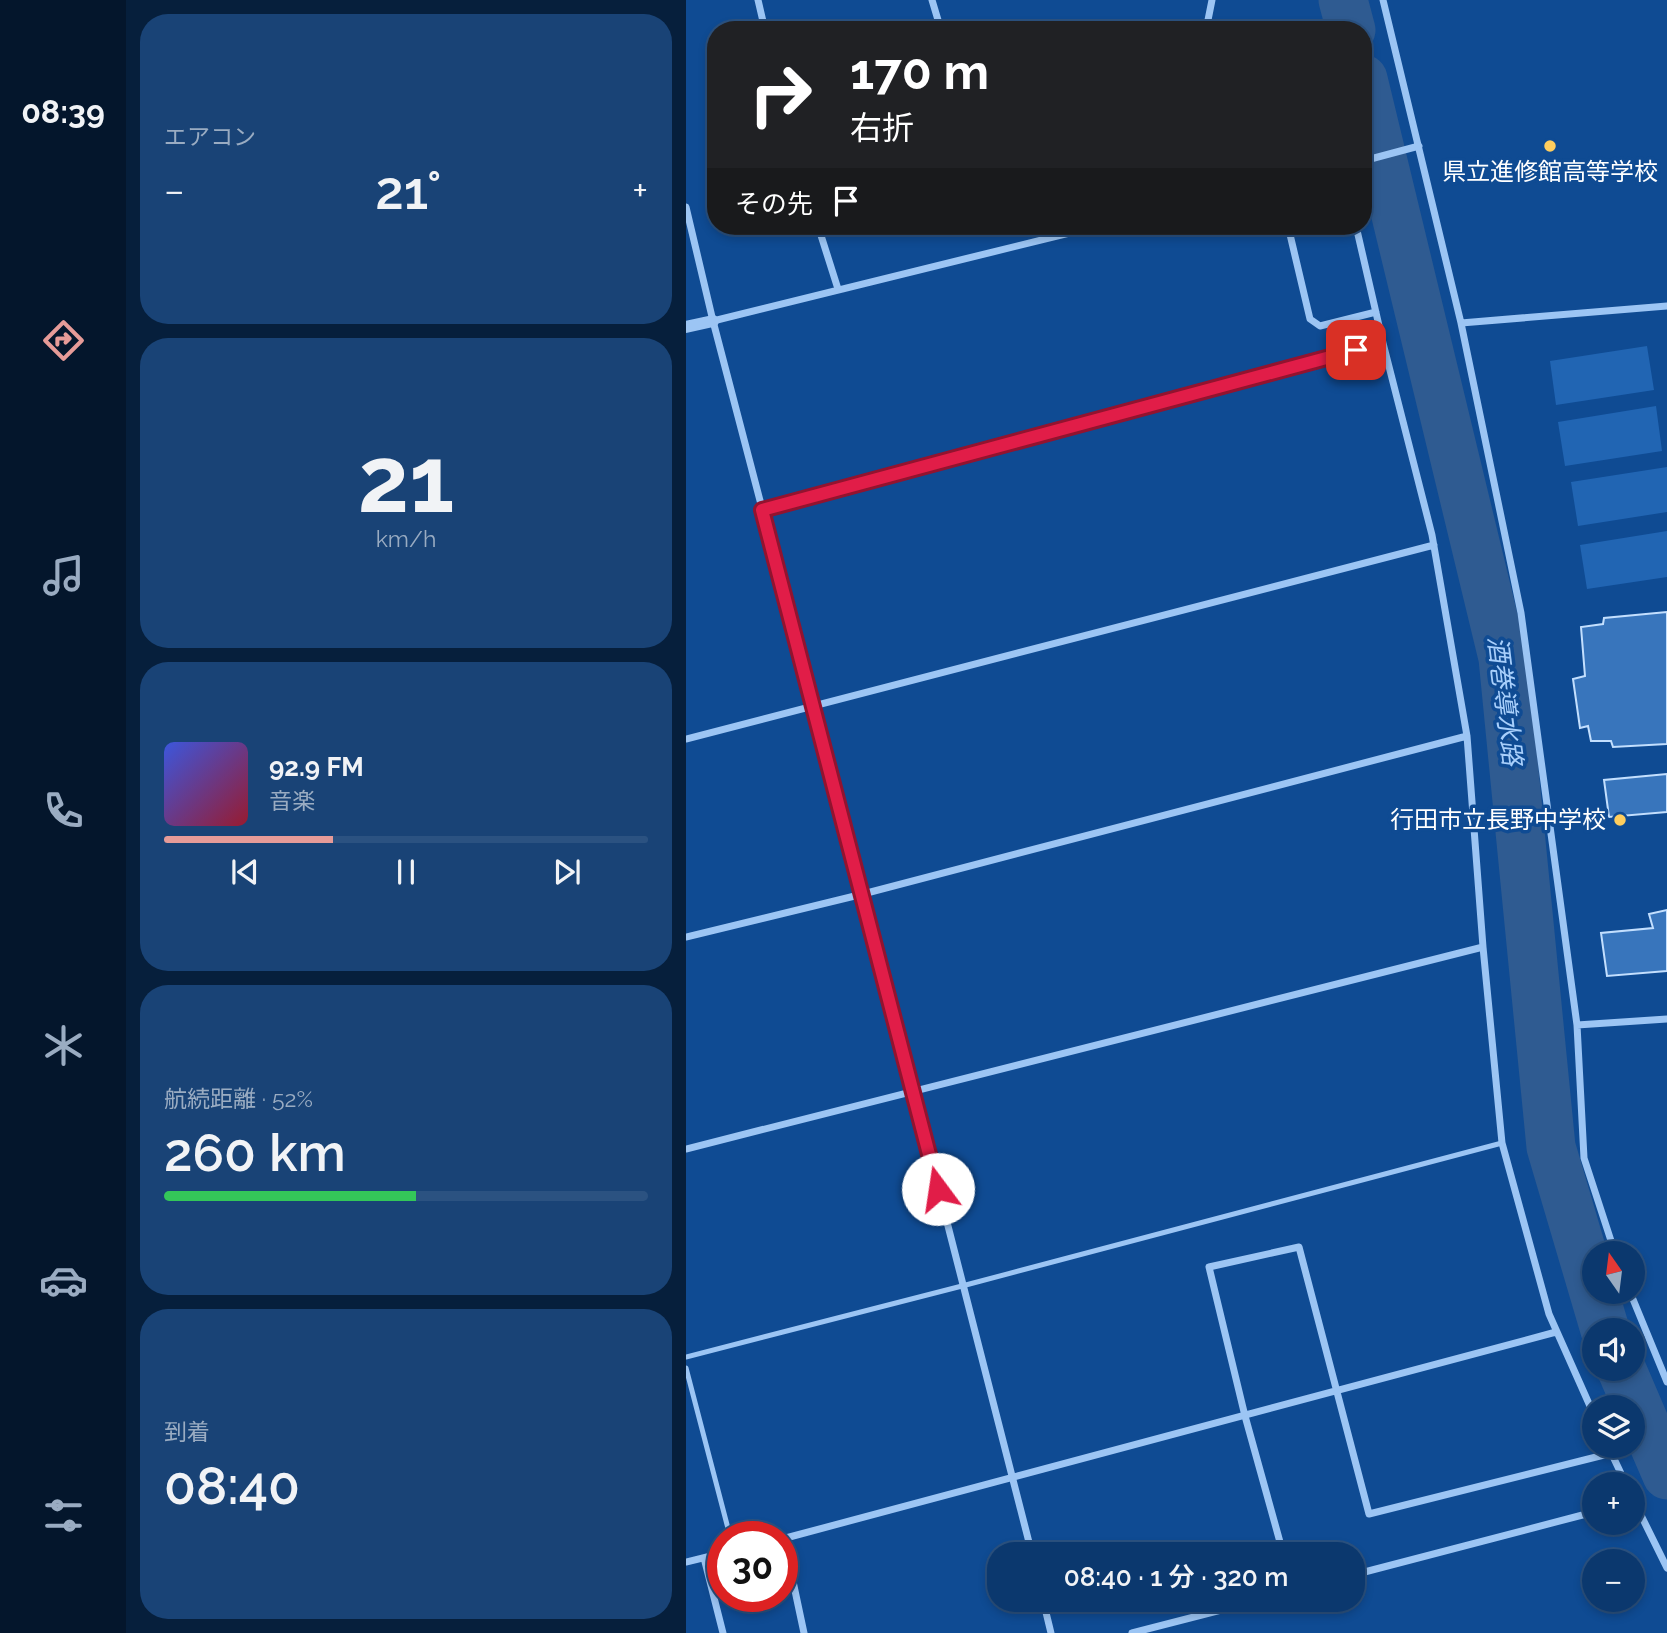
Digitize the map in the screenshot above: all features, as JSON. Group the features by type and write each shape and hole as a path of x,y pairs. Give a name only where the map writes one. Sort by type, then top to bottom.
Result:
{"street":[{"path":"758,0 763,21"},
{"path":"932,0 938,21"},
{"path":"1208,21 1212,0"},
{"path":"1383,0 1461,323 1521,613 1577,1026 1584,1158 1611,1241"},
{"path":"1372,159 1419,146"},
{"path":"686,207 1028,1542"},
{"path":"821,235 838,289"},
{"path":"686,327 1061,235"},
{"path":"1290,235 1310,319 1320,326 1376,312"},
{"path":"1358,235 1434,545 1467,736 1483,947 1502,1143 1549,1314 1585,1395"},
{"path":"1461,323 1667,306"},
{"path":"762,510 1383,343"},
{"path":"686,739 1434,545"},
{"path":"686,937 863,894 1467,736"},
{"path":"686,1149 1483,947"},
{"path":"1577,1026 1667,1019"},
{"path":"1280,1542 1245,1416 1209,1267 1299,1247 1369,1514 1582,1457"},
{"path":"1635,1304 1667,1382"},
{"path":"798,1535 1556,1332"},
{"path":"1365,1572 1582,1515"},
{"path":"1645,1525 1667,1568"},
{"path":"686,1562 707,1557"},
{"path":"704,1558 723,1633"},
{"path":"798,1606 804,1633"},
{"path":"1046,1612 1051,1633"},
{"path":"1132,1633 1213,1612"}],"lane":[{"path":"686,1357 1502,1143"},
{"path":"686,1368 726,1521"}],"shaded area":[{"path":"1647,346 1654,390 1556,405 1550,361"},
{"path":"1656,406 1662,451 1565,466 1558,422"},
{"path":"1667,467 1667,512 1578,526 1571,482"},
{"path":"1667,531 1667,577 1587,589 1580,545"}],"building":[{"path":"1667,612 1667,744 1613,747 1611,741 1591,741 1588,726 1580,728 1573,679 1585,676 1581,627 1603,624 1604,618"},
{"path":"1667,774 1667,812 1609,817 1604,780"},
{"path":"1667,910 1667,971 1607,976 1601,933 1653,928 1649,914"}],"waterway":[{"name":"酒巻導水路","path":"1343,0 1349,21"},
{"name":"酒巻導水路","path":"1372,116 1503,658 1551,1147 1601,1318"},
{"name":"酒巻導水路","path":"1627,1381 1667,1475"}],"place":[{"name":"県立進修館高等学校","path":"1550,146"},
{"name":"行田市立長野中学校","path":"1620,820"}],"route":[{"path":"938,1189 762,510 1356,350"}]}
